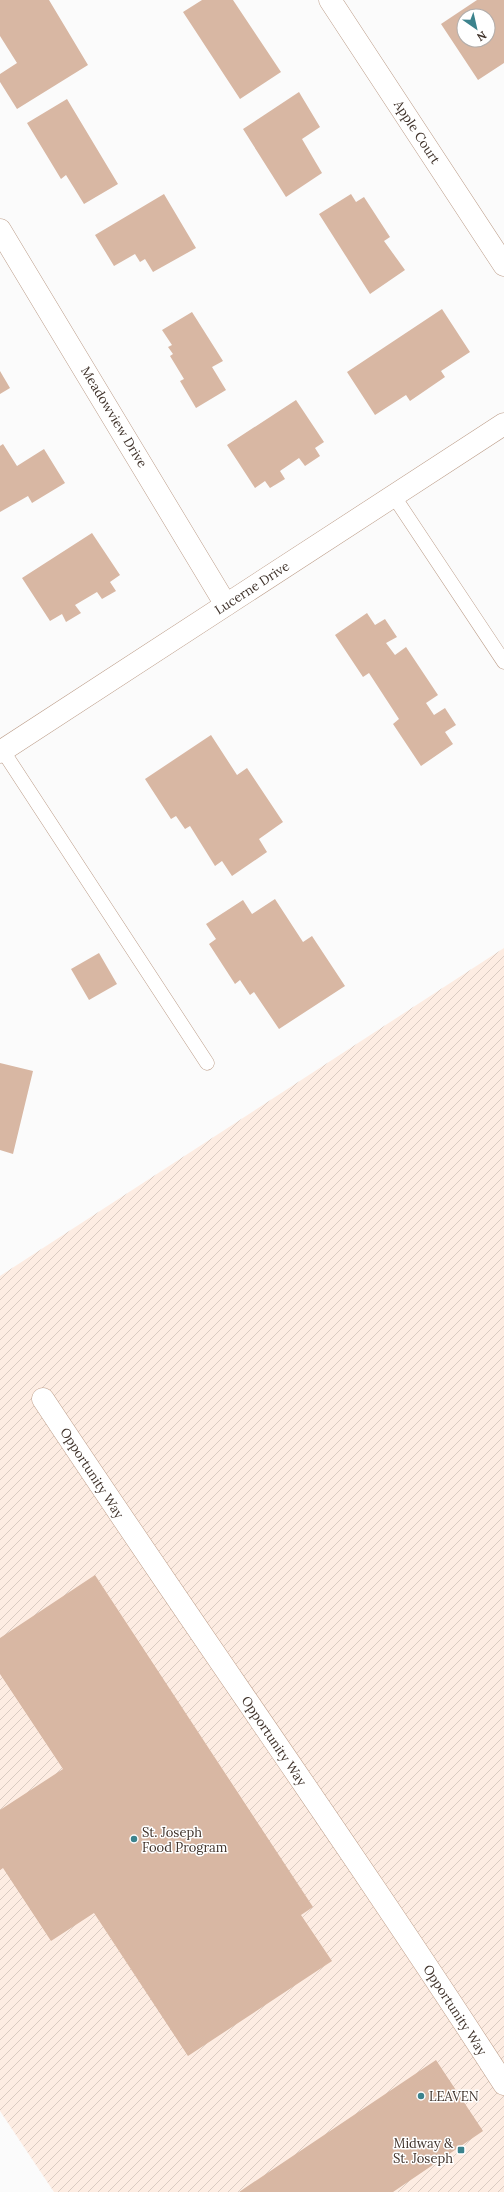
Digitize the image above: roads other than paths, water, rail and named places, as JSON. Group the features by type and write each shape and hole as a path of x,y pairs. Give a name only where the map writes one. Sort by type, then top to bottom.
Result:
{"street":[{"name":"Apple Court","path":"330,0 504,265"},
{"name":"Meadowview Drive","path":"0,230 226,605"},
{"name":"Lucerne Drive","path":"1,751 504,424"},
{"name":"Opportunity Way","path":"43,1399 120,1516 444,1991 504,2084"}],"lane":[{"path":"393,495 504,662"},
{"path":"1,751 207,1063"}],"place":[{"name":"St. Joseph Food Program","path":"134,1839"},
{"name":"LEAVEN","path":"421,2096"},
{"name":"Midway & St. Joseph","path":"461,2150"}]}
